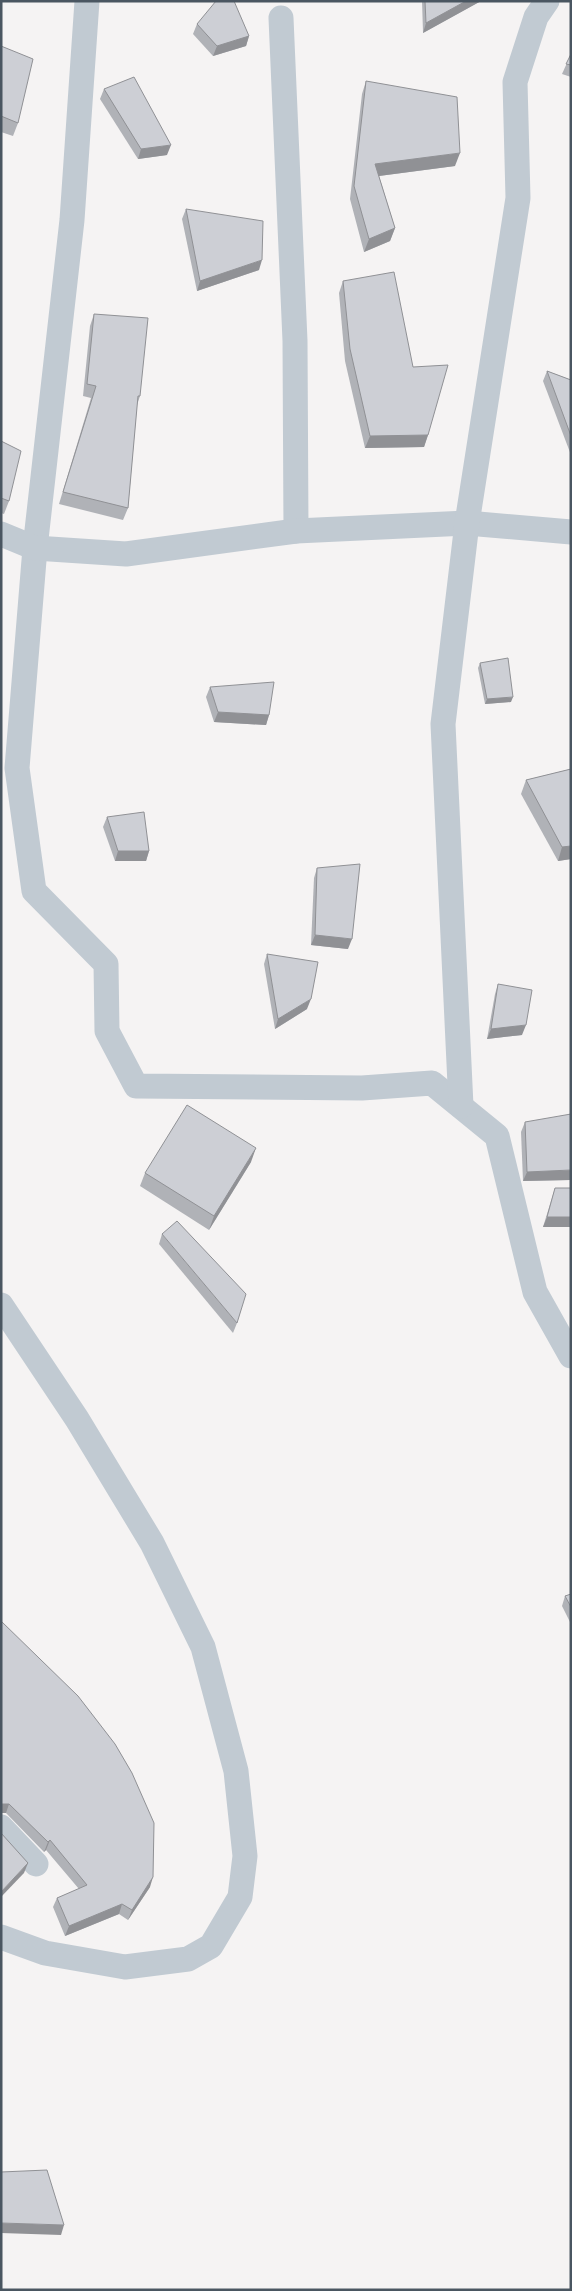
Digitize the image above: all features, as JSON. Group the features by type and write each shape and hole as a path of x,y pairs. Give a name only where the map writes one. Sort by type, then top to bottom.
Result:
{"street":[{"path":"87,1 72,220 35,548 17,768 34,891 106,964 107,1031 136,1086 362,1088 432,1083 497,1136 535,1292 571,1356"},
{"path":"460,1106 444,724 466,523 518,198 515,82 536,17 547,1"},
{"path":"281,18 295,340 296,531"},
{"path":"1,534 35,548 126,554 296,531 466,523 571,532"},
{"path":"1,1305 76,1419 152,1543 203,1647 236,1771 245,1856 240,1897 211,1946 188,1960 124,1967 45,1953 1,1937"},
{"path":"1,1827 36,1864"}],"building":[{"path":"216,1 234,1 249,36 217,46 197,24"},
{"path":"425,1 466,1 426,23"},
{"path":"1,46 33,59 18,123 1,116"},
{"path":"571,54 571,65 566,64"},
{"path":"134,77 171,145 141,149 104,89"},
{"path":"366,81 457,97 460,153 375,164 395,228 369,239 354,186"},
{"path":"186,209 263,221 262,260 200,281"},
{"path":"394,272 413,367 448,365 428,435 370,436 350,349 343,281"},
{"path":"94,314 148,318 140,396 138,396 128,508 63,492 96,386 87,384"},
{"path":"547,371 571,380 571,436"},
{"path":"1,441 21,451 9,501 1,498"},
{"path":"508,658 513,697 487,699 480,663"},
{"path":"274,682 269,715 218,712 210,687"},
{"path":"571,769 571,846 562,847 526,780"},
{"path":"144,812 149,851 118,851 107,817"},
{"path":"360,864 352,939 315,935 317,868"},
{"path":"267,954 318,962 311,999 278,1019"},
{"path":"498,984 532,990 526,1025 491,1029"},
{"path":"187,1105 256,1148 214,1216 145,1173"},
{"path":"571,1114 571,1170 527,1172 525,1122"},
{"path":"555,1188 571,1188 571,1217 547,1217"},
{"path":"177,1221 246,1294 237,1323 162,1234"},
{"path":"571,1594 571,1607 565,1596"},
{"path":"1,1621 78,1696 115,1744 132,1773 154,1823 153,1877 132,1910 122,1904 69,1926 57,1898 87,1885 50,1840 48,1842 9,1804 1,1804"},
{"path":"1,1833 28,1863 1,1892"},
{"path":"47,2170 64,2225 1,2223 1,2172"}]}
